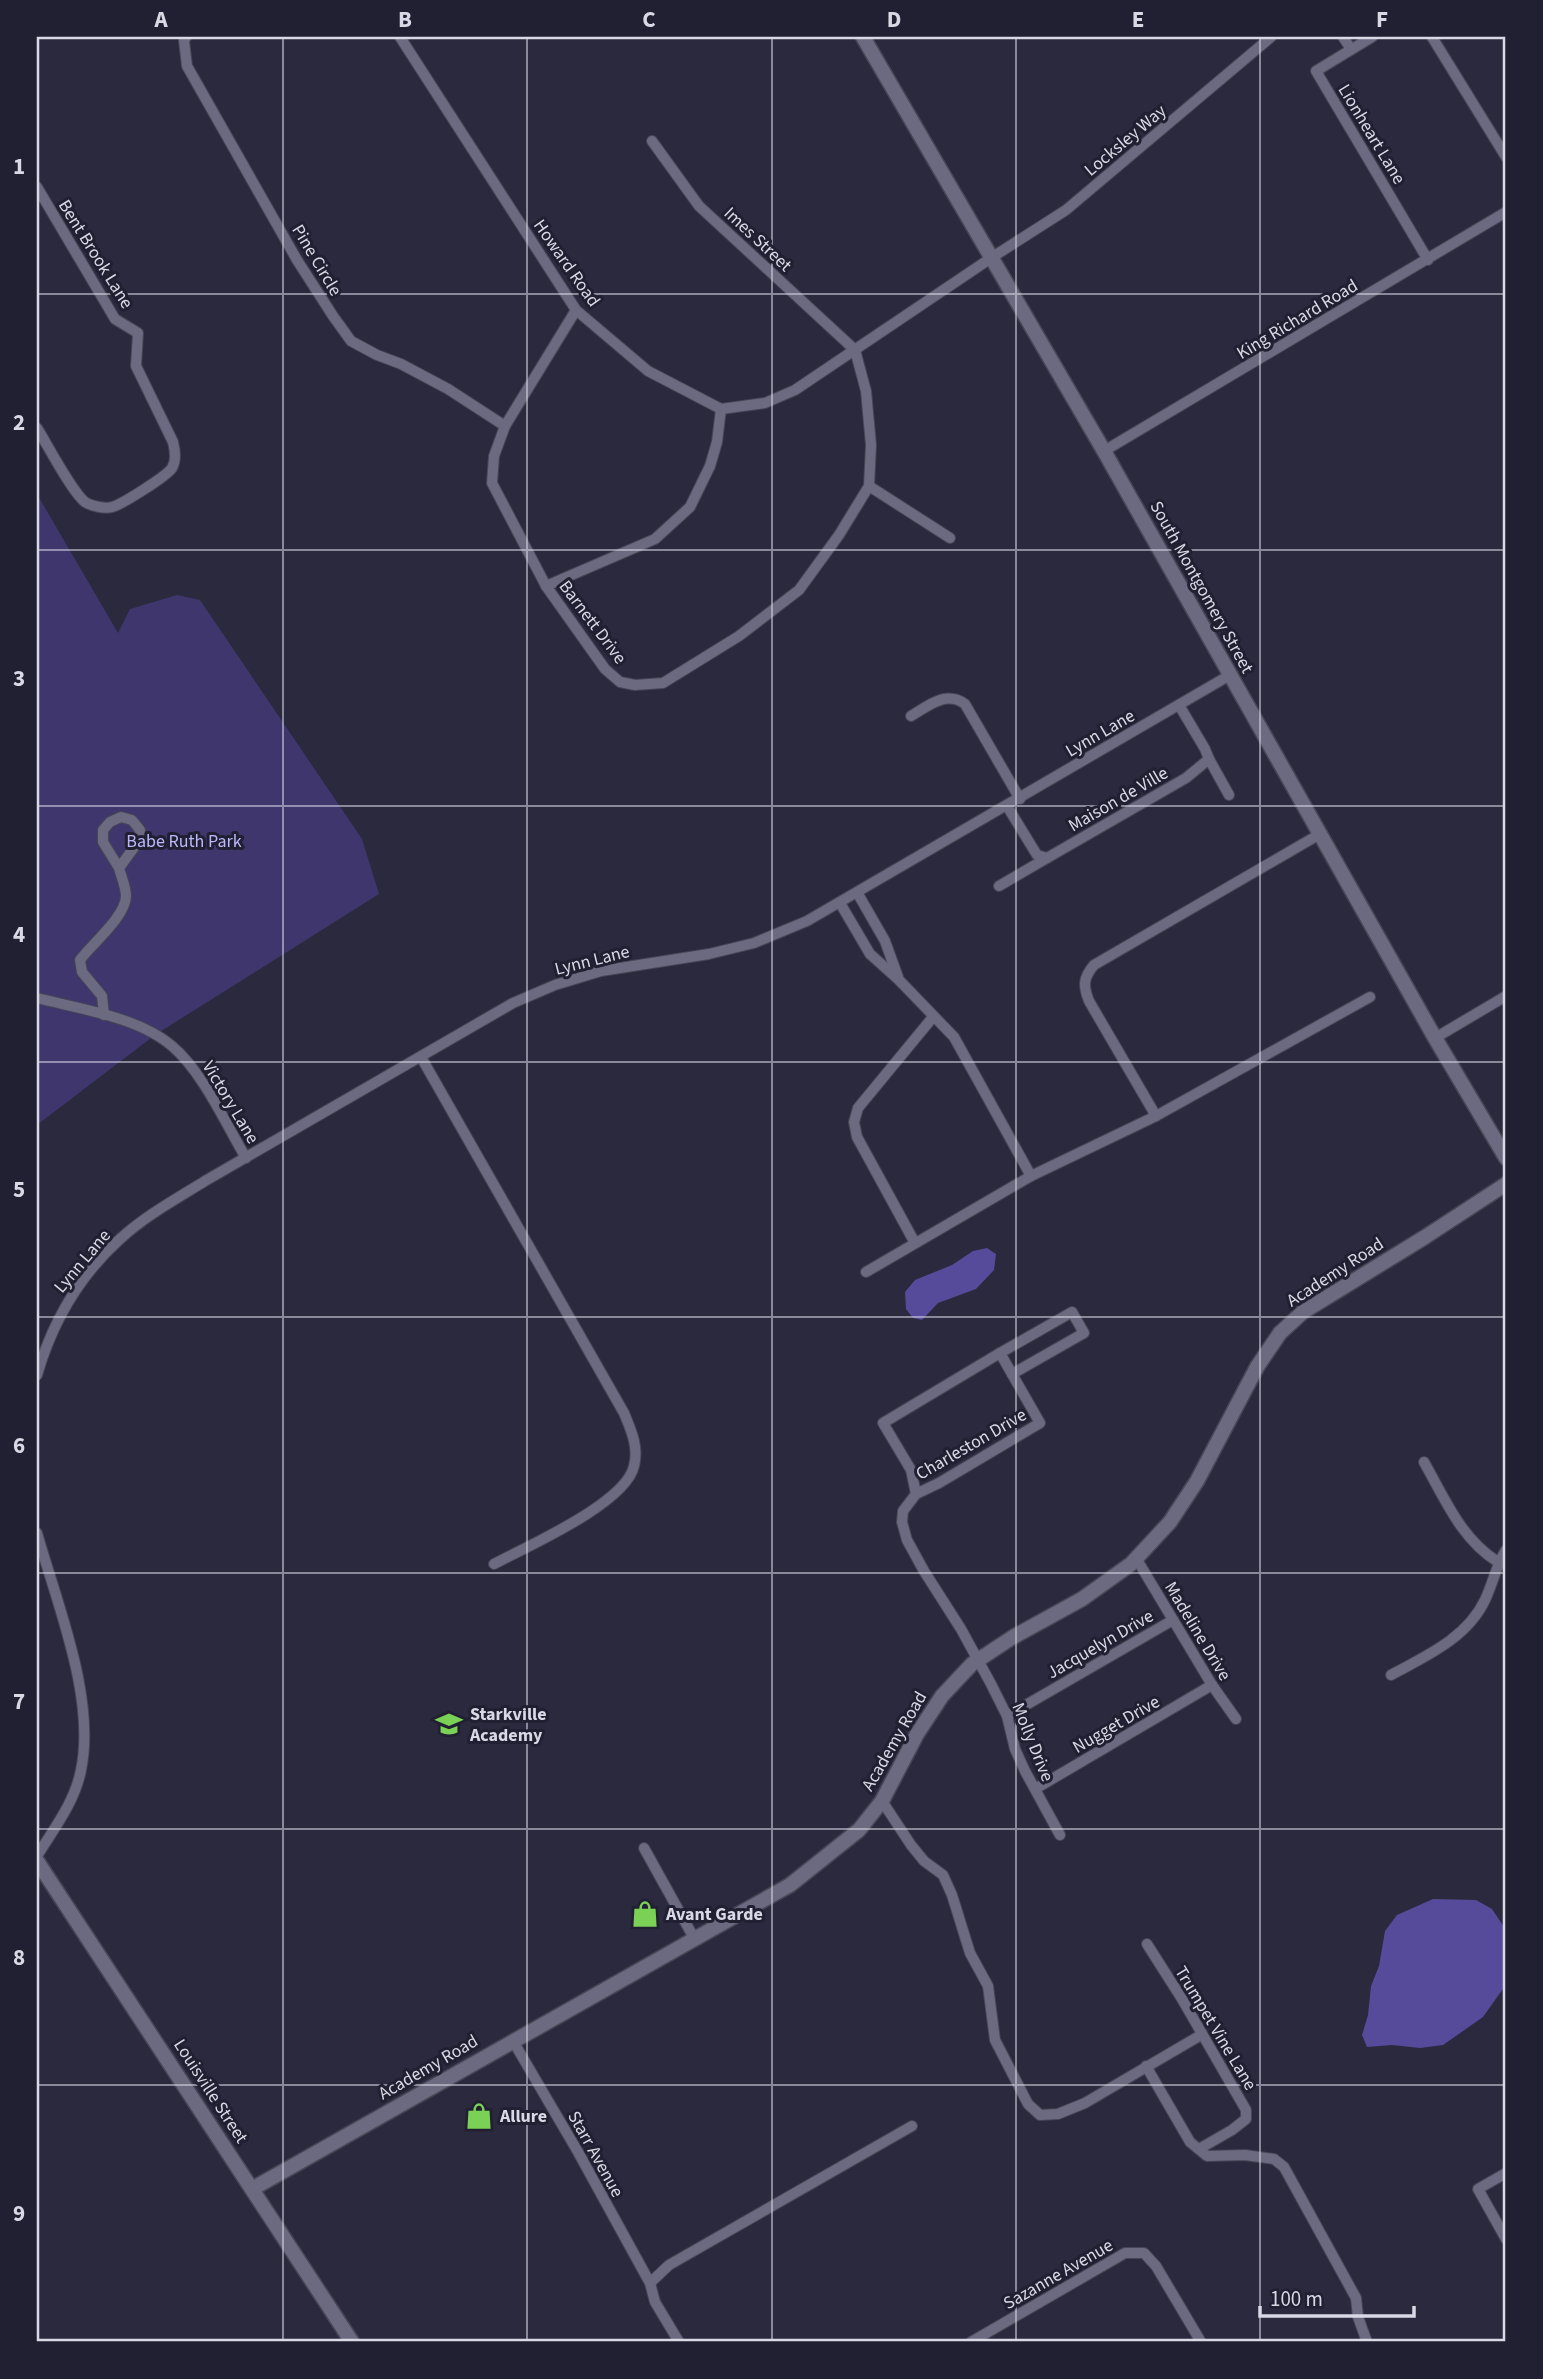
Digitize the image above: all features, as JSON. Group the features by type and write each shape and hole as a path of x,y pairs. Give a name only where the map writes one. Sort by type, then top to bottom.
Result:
{"street":[{"name":"Pine Circle","path":"186,37 184,41 187,66 297,260 351,341 449,389 505,426"},
{"name":"Howard Road","path":"400,37 576,310 648,371 721,409"},
{"name":"South Montgomery Street","path":"863,37 1104,451 1435,1038 1506,1158"},
{"name":"Locksley Way","path":"991,258 1066,210 1271,37"},
{"path":"1343,37 1351,49 1372,37"},
{"path":"1432,37 1506,157"},
{"name":"Lionheart Lane","path":"1351,49 1316,71 1428,260"},
{"name":"Imes Street","path":"652,141 699,205 855,350"},
{"name":"Bent Brook Lane","path":"37,187 115,319 138,333 136,366 173,442 176,455 172,468 160,480 112,507 101,507 86,503 75,490 37,428"},
{"name":"King Richard Road","path":"1104,451 1506,212"},
{"path":"546,586 655,539 690,507 710,466 717,442 721,409 765,402 795,390 991,258"},
{"name":"Barnett Drive","path":"576,310 505,426 495,456 492,483 546,586 605,669 620,681 635,685 663,683 739,636 799,590 839,535 869,486 871,446 866,391 855,350"},
{"path":"869,486 950,538"},
{"name":"Lynn Lane","path":"37,1376 60,1313 88,1274 120,1238 159,1209 513,1003 555,985 601,971 709,954 754,943 807,921 858,894 1230,675"},
{"path":"911,716 945,697 958,699 965,704 1020,799"},
{"path":"1179,705 1229,795"},
{"name":"Maison de Ville","path":"999,886 1186,778 1209,759"},
{"path":"1007,806 1037,855 1047,858"},
{"path":"104,1015 102,996 82,972 80,960 117,918 126,897 119,868 103,842 103,830 110,822 121,817 132,820 140,830 138,842 119,868"},
{"path":"1156,1116 1089,1002 1083,988 1086,975 1094,965 1320,834"},
{"path":"858,894 885,942 899,980"},
{"path":"840,903 870,954 954,1037 1031,1176"},
{"path":"1435,1038 1506,996"},
{"path":"866,1272 1031,1176 1156,1116 1370,997"},
{"name":"Victory Lane","path":"37,998 120,1019 172,1046 192,1067 246,1158"},
{"path":"915,1243 857,1137 855,1122 858,1108 933,1017"},
{"path":"421,1058 624,1413 636,1447 634,1466 628,1480 612,1497 494,1564"},
{"name":"Academy Road","path":"252,2189 790,1885 859,1830 882,1801 917,1734 942,1696 978,1660 1013,1637 1082,1599 1136,1558 1170,1522 1197,1481 1257,1367 1280,1333 1303,1312 1506,1184"},
{"path":"1000,1353 1072,1312 1084,1333 1012,1374"},
{"name":"Charleston Drive","path":"916,1494 911,1470 883,1423 1000,1353 1040,1423 916,1494 903,1511 902,1522 907,1540 978,1660"},
{"path":"1424,1462 1460,1528 1482,1552 1499,1562"},
{"path":"37,1534 83,1698 85,1736 81,1772 72,1798 37,1859"},
{"path":"1391,1675 1441,1647 1468,1626 1484,1602 1506,1550"},
{"name":"Madeline Drive","path":"1136,1558 1212,1685 1236,1719"},
{"name":"Jacquelyn Drive","path":"1007,1716 1173,1620"},
{"name":"Molly Drive","path":"978,1660 1007,1716 1015,1749 1060,1835"},
{"name":"Nugget Drive","path":"1035,1789 1212,1685"},
{"path":"882,1801 917,1853 943,1875 970,1953 988,1986 995,2040 1028,2104 1040,2115 1058,2114 1085,2103 1201,2035"},
{"path":"644,1849 694,1938"},
{"name":"Louisville Street","path":"37,1859 352,2342"},
{"name":"Trumpet Vine Lane","path":"1147,1944 1246,2110 1246,2119 1199,2149"},
{"name":"Starr Avenue","path":"513,2040 650,2283"},
{"path":"1146,2066 1190,2142 1207,2156 1245,2155 1274,2159 1284,2167 1356,2298 1367,2342"},
{"path":"679,2342 655,2302 650,2283 669,2265 912,2126"},
{"path":"1506,2173 1478,2189 1506,2239"},
{"name":"Sazanne Avenue","path":"971,2342 1125,2253 1144,2253 1156,2266 1201,2342"}],"green space":[{"name":"Babe Ruth Park","path":"37,494 118,633 130,609 177,595 200,600 362,839 379,894 155,1035 37,1125"}],"shaded area":[{"path":"987,1248 996,1254 994,1270 976,1289 938,1303 922,1320 913,1318 906,1309 905,1292 915,1280 952,1265 973,1251"},
{"path":"1433,1899 1476,1900 1492,1909 1506,1930 1505,1986 1483,2017 1443,2045 1420,2048 1392,2045 1367,2047 1362,2035 1385,1931 1397,1915"}],"place":[{"name":"Starkville Academy","path":"449,1724"},
{"name":"Avant Garde","path":"645,1914"},
{"name":"Allure","path":"479,2116"}]}
